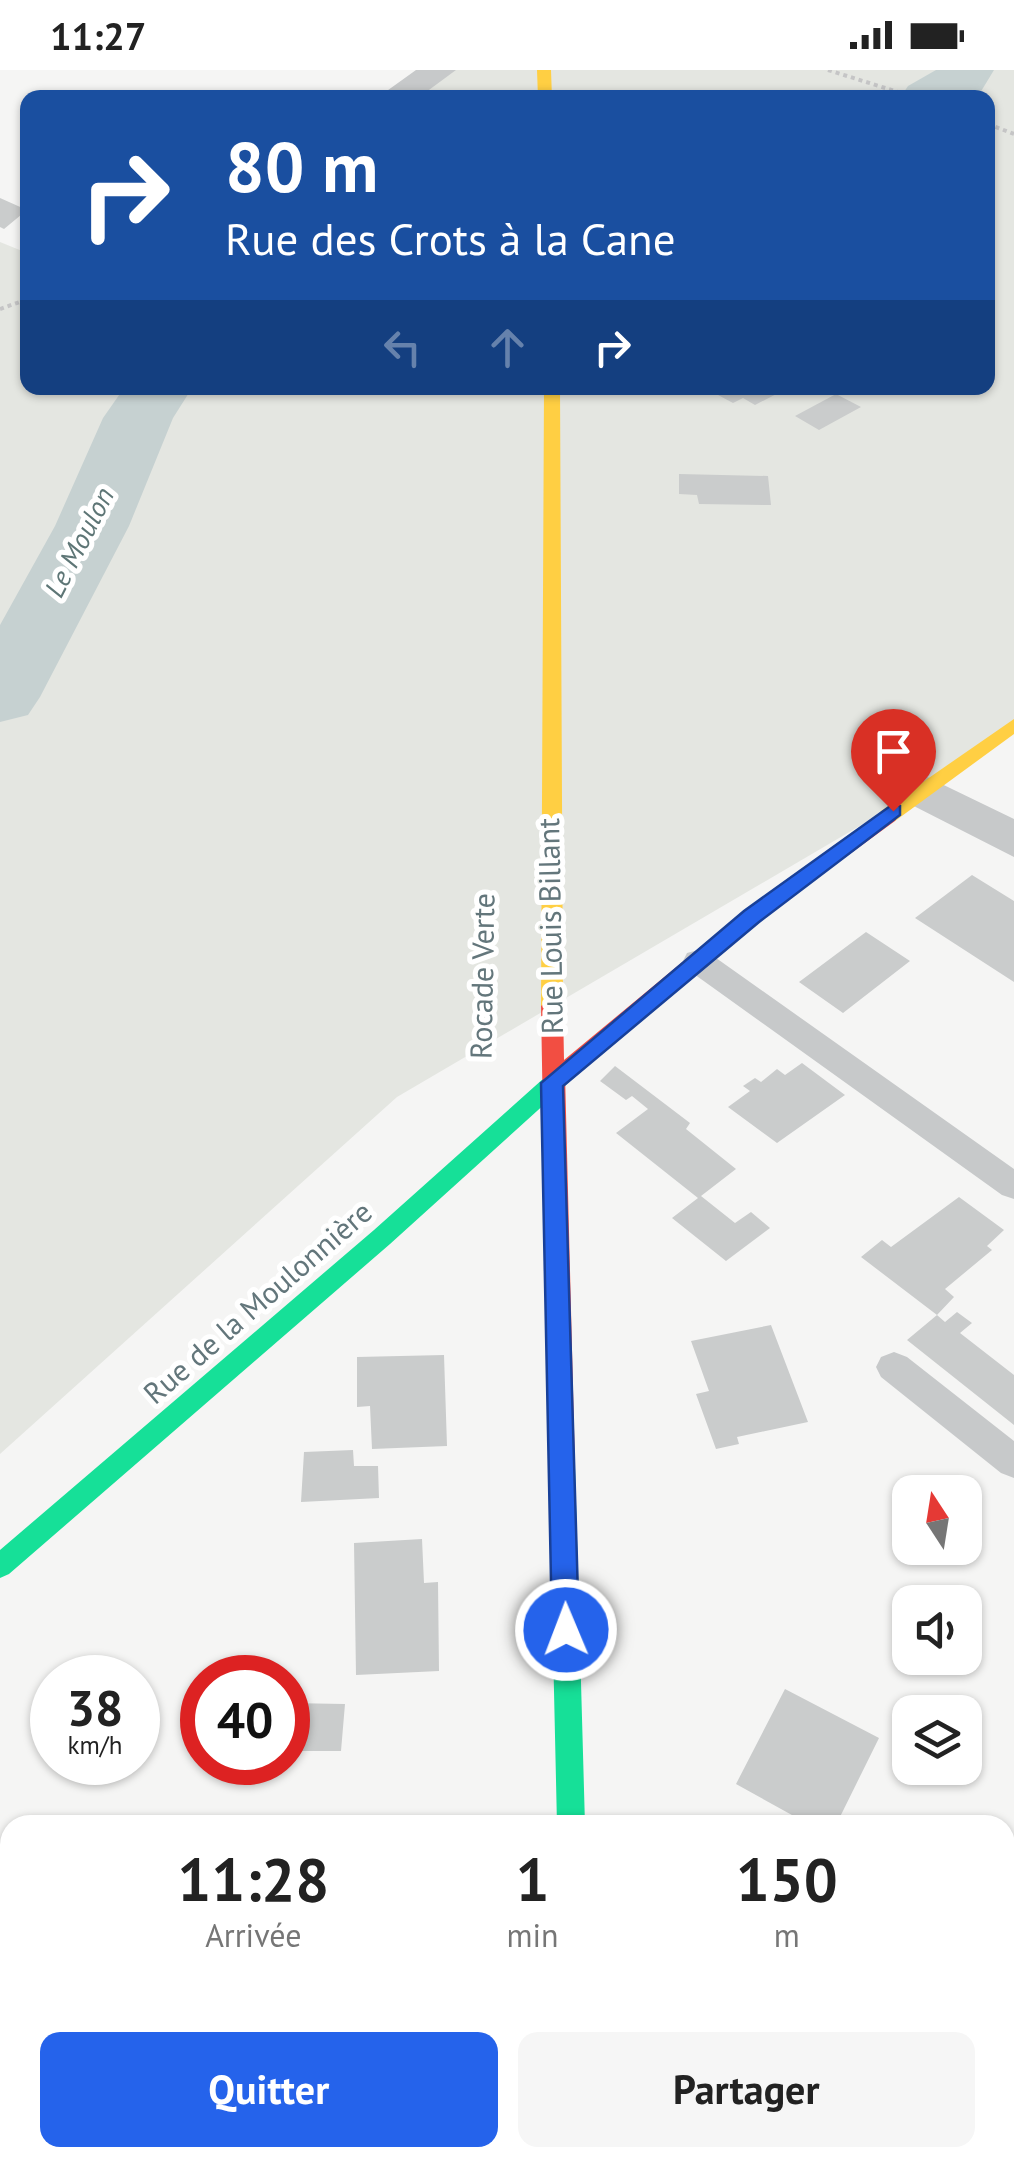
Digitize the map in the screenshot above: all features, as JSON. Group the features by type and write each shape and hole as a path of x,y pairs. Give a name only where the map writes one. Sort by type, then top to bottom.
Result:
{"street":[{"path":"406,90 440,70"},
{"name":"Rue Louis Billant","path":"552,395 552,1083 571,1815"},
{"name":"Rue de la Moulonnière","path":"0,1566 382,1237 552,1083 698,962 921,790 1014,724"},
{"path":"921,790 1014,840"}],"lane":[{"path":"698,962 1014,1186"},
{"path":"894,1367 1014,1462"}],"path":[{"path":"828,70 893,90"}],"shaded area":[{"path":"440,70 1014,70 1014,725 921,790 397,1097 0,1454 0,242 20,250 20,395 995,395 995,90 405,90"}],"building":[{"path":"0,198 20,207 20,216 4,229 0,227"},
{"path":"718,395 774,395 755,405 743,398 733,403"},
{"path":"834,395 861,407 819,430 795,416"},
{"path":"679,474 768,476 771,505 699,504 697,495 679,494"},
{"path":"972,875 1014,901 1014,982 915,918"},
{"path":"866,932 910,961 843,1013 799,982"},
{"path":"802,1063 845,1095 777,1143 728,1107 750,1091 743,1086 755,1078 761,1082 777,1069 785,1075"},
{"path":"615,1066 690,1123 686,1129 736,1169 701,1196 735,1223 751,1212 770,1228 726,1261 672,1218 698,1198 616,1133 648,1109 632,1096 626,1100 600,1081"},
{"path":"959,1197 1004,1230 987,1246 992,1250 945,1289 954,1297 937,1315 861,1257 882,1240 891,1247"},
{"path":"957,1312 972,1323 960,1333 1014,1375 1014,1425 907,1340 937,1315 945,1322"},
{"path":"771,1325 808,1422 737,1437 739,1444 716,1449 696,1394 709,1391 691,1341"},
{"path":"444,1355 447,1446 372,1449 370,1406 357,1407 357,1357"},
{"path":"353,1450 354,1466 378,1466 379,1498 301,1502 304,1452"},
{"path":"422,1539 424,1583 438,1582 439,1671 356,1675 354,1543"},
{"path":"785,1689 879,1738 841,1815 792,1815 736,1784"},
{"path":"310,1703 345,1704 341,1751 310,1751"}],"waterway":[{"name":"Le Moulon","path":"947,90 956,86 965,70"},
{"name":"Le Moulon","path":"0,697 92,526 138,418 153,395"}],"traffic: fast":[{"path":"0,1566 382,1237 571,1067"},
{"path":"562,1468 571,1815"}],"traffic: slow":[{"path":"544,70 545,90"},
{"path":"552,395 552,1006"},
{"path":"888,816 1014,725"}],"traffic: jam":[{"path":"571,1067 751,916 888,816"},
{"path":"552,1006 562,1468"}],"route":[{"path":"566,1630 552,1083 751,916 893,811"}]}
